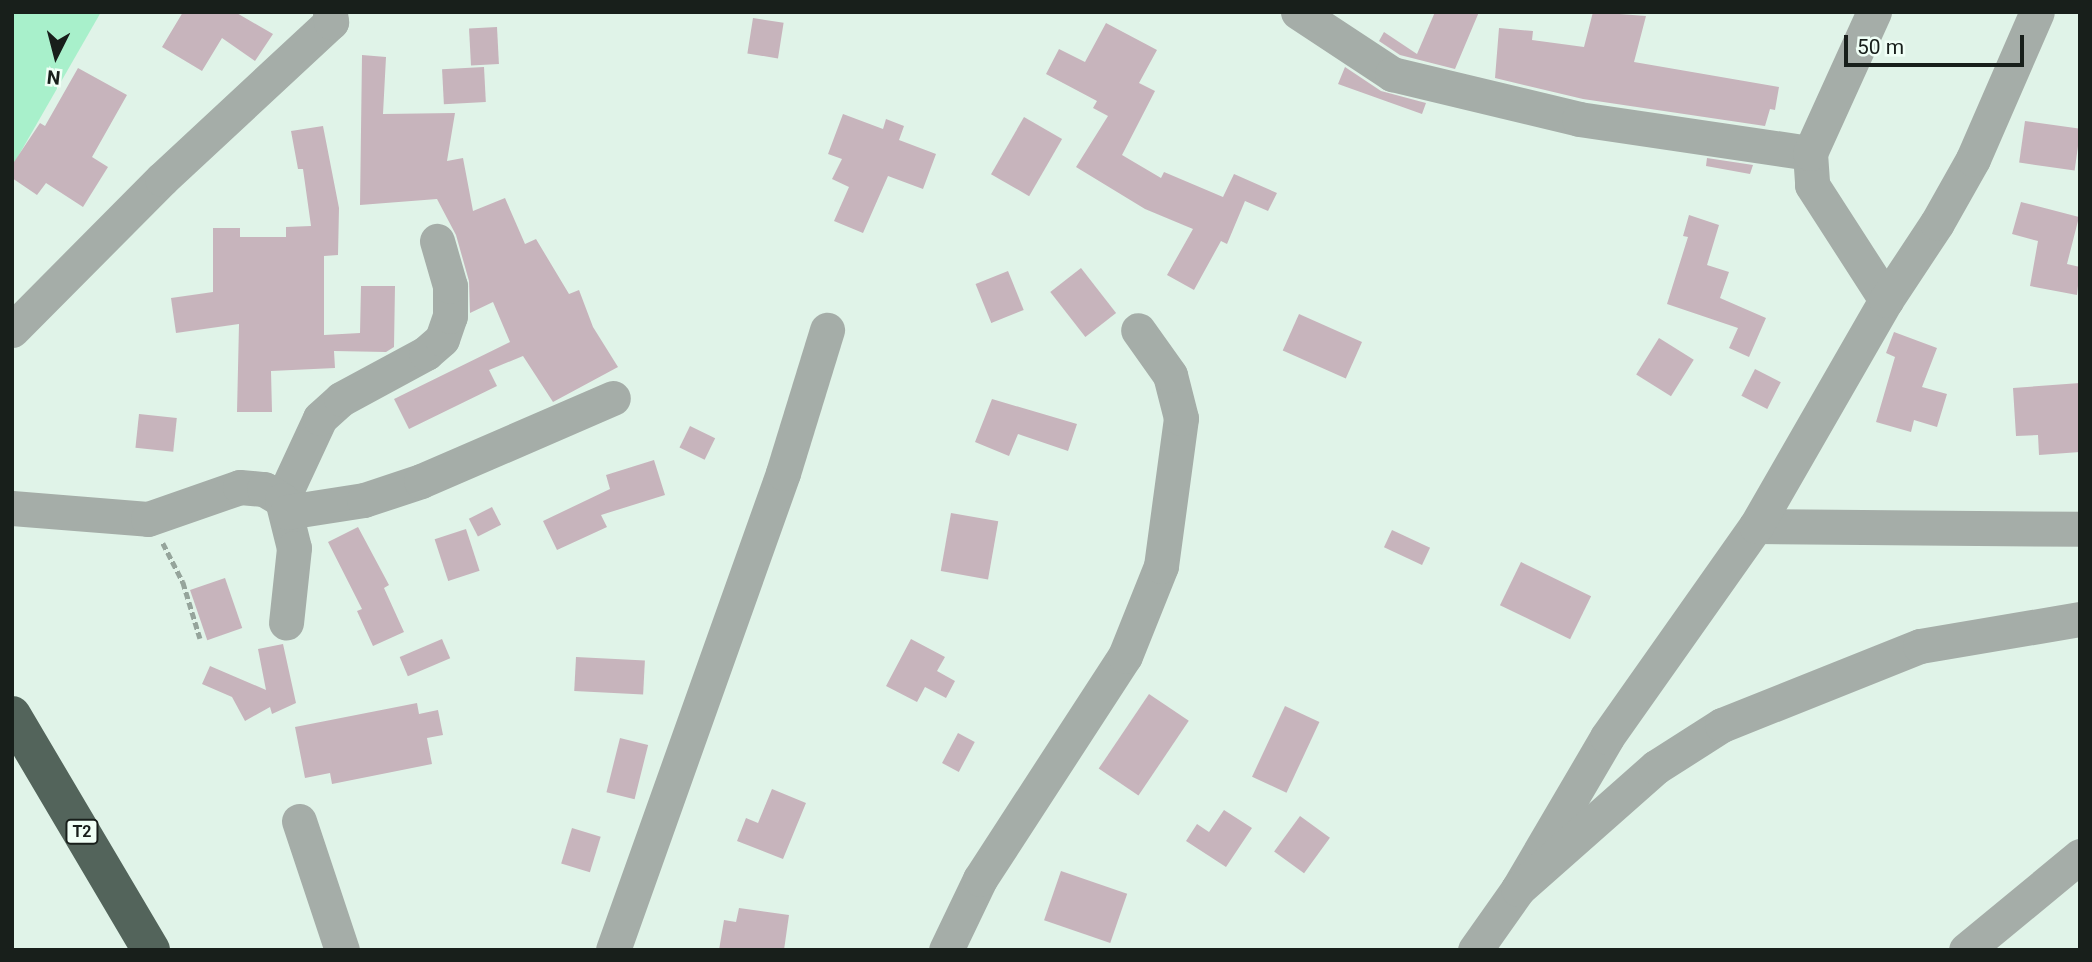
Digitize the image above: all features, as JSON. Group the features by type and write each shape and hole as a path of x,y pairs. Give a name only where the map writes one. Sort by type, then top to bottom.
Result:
{"highway":[{"name":"T2","path":"12,715 151,950"}],"street":[{"path":"1298,12 1391,75 1579,119 1810,153"},
{"path":"1874,12 1810,153 1812,185 1886,300"},
{"path":"1475,950 1518,889 1607,737 1756,526 1886,300 1973,159 2037,12"},
{"path":"12,330 162,179 335,15"},
{"path":"286,623 294,548 285,506 320,418 341,399 426,353 442,339 450,316 450,286 438,241"},
{"path":"613,950 783,472 827,330"},
{"path":"946,950 980,879 1125,656 1161,566 1181,418 1170,375 1138,330"},
{"path":"12,508 148,519 240,487 264,489 285,506 364,499 421,481 613,398"},
{"path":"1756,526 2080,529"},
{"path":"1518,889 1656,767 1722,724 1920,646 2080,619"},
{"path":"1607,737 1609,762 1618,772 1632,776 1656,767"},
{"path":"299,821 342,950"},
{"path":"1966,950 2080,856"}],"path":[{"path":"148,519 183,582 200,638"}],"green space":[{"path":"12,12 101,12 12,167"}],"building":[{"path":"183,12 235,12 273,34 255,61 222,38 202,71 162,47"},
{"path":"1435,12 1479,12 1455,69 1400,55 1379,41 1384,32 1417,54"},
{"path":"1593,12 1646,16 1634,62 1779,87 1775,110 1770,109 1765,126 1583,99 1495,78 1499,28 1533,31 1532,40 1584,47"},
{"path":"753,18 784,23 778,58 747,54"},
{"path":"1106,23 1157,50 1139,83 1155,91 1122,155 1161,178 1164,172 1223,197 1234,174 1277,193 1268,211 1245,201 1227,244 1221,241 1194,290 1167,275 1193,229 1145,209 1076,167 1108,116 1093,108 1097,101 1046,74 1059,49 1085,62"},
{"path":"497,27 499,64 471,65 469,28"},
{"path":"362,55 386,57 383,114 455,113 447,161 463,158 473,211 505,198 525,244 536,239 569,294 579,290 593,327 618,367 553,402 523,356 489,370 497,386 409,429 394,399 510,342 493,302 470,313 469,281 456,235 437,199 360,205"},
{"path":"484,67 486,102 444,104 442,69"},
{"path":"1345,67 1381,91 1426,103 1422,114 1338,84"},
{"path":"78,68 127,95 92,157 108,167 83,207 46,183 37,195 12,178 12,165 40,123 45,126"},
{"path":"843,114 883,129 886,119 904,126 899,140 936,154 923,189 888,176 863,233 834,221 849,187 832,179 842,159 828,154"},
{"path":"1024,117 1062,139 1029,196 991,174"},
{"path":"2025,121 2080,129 2075,170 2019,163"},
{"path":"323,126 339,208 338,255 324,256 324,335 360,333 361,286 395,286 394,347 386,352 334,351 335,368 271,371 272,412 237,412 239,324 176,333 171,298 213,292 213,228 240,228 240,237 286,237 286,227 311,226 303,169 298,169 291,131"},
{"path":"1707,158 1753,165 1750,174 1706,166"},
{"path":"2021,202 2079,217 2067,264 2080,267 2077,295 2030,286 2038,241 2012,234"},
{"path":"1689,215 1719,225 1707,265 1729,272 1720,298 1766,318 1749,357 1729,348 1738,328 1667,304 1688,237 1683,236"},
{"path":"1081,268 1116,313 1085,337 1050,292"},
{"path":"1008,271 1024,310 991,323 976,284"},
{"path":"1299,314 1362,342 1346,379 1283,351"},
{"path":"1894,332 1937,348 1922,387 1947,394 1937,427 1914,420 1911,432 1876,422 1895,357 1886,353"},
{"path":"1659,338 1694,360 1671,396 1636,374"},
{"path":"1755,369 1781,382 1767,409 1741,396"},
{"path":"2080,383 2080,452 2039,455 2038,435 2016,436 2013,388"},
{"path":"992,399 1077,424 1068,451 1018,434 1009,456 975,442"},
{"path":"139,414 177,418 173,452 135,448"},
{"path":"690,426 715,438 705,460 679,448"},
{"path":"654,460 665,495 601,515 607,527 557,550 543,521 610,489 606,475"},
{"path":"492,507 501,525 478,537 469,519"},
{"path":"951,513 998,521 988,579 941,571"},
{"path":"358,527 389,585 384,588 404,632 373,646 357,611 362,609 328,542"},
{"path":"466,529 480,571 448,581 435,539"},
{"path":"1392,530 1430,548 1422,565 1384,547"},
{"path":"1521,562 1591,596 1570,639 1500,605"},
{"path":"225,578 242,628 207,640 190,590"},
{"path":"442,639 450,658 408,676 400,657"},
{"path":"911,639 945,657 937,671 955,681 946,698 925,687 917,702 886,686"},
{"path":"283,644 296,703 272,714 270,707 245,721 232,697 202,684 210,666 266,690 258,649"},
{"path":"576,657 645,661 643,695 574,691"},
{"path":"1149,694 1189,721 1138,795 1099,769"},
{"path":"417,703 419,714 438,710 443,735 427,738 432,764 332,784 330,773 305,778 295,727"},
{"path":"1285,706 1319,722 1286,793 1252,777"},
{"path":"958,733 975,742 959,772 942,763"},
{"path":"620,738 648,745 635,799 606,792"},
{"path":"772,789 806,803 783,859 737,841 746,818 758,823"},
{"path":"1224,810 1252,828 1226,867 1186,841 1197,824 1209,832"},
{"path":"1300,816 1330,838 1304,873 1274,852"},
{"path":"572,828 601,837 590,872 561,863"},
{"path":"1061,871 1127,894 1110,943 1044,920"},
{"path":"739,908 789,915 784,950 719,950 724,920 736,922"}]}
